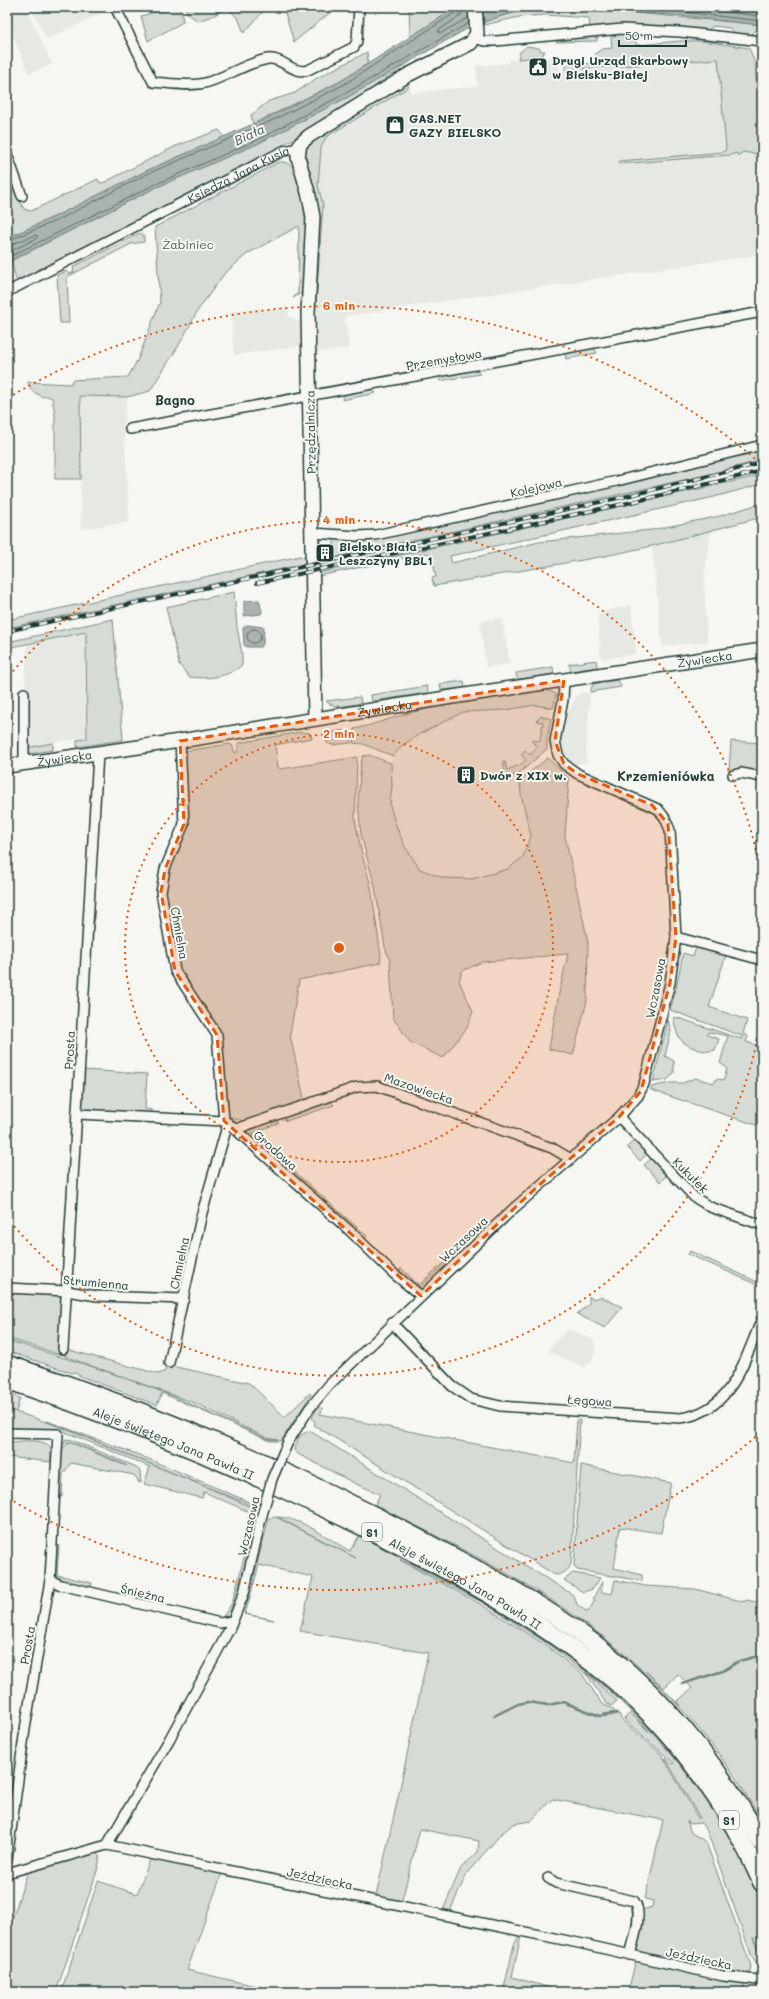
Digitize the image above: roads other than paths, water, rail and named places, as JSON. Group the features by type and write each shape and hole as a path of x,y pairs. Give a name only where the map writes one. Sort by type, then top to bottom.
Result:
{"highway":[{"name":"Aleje świętego Jana Pawła II","path":"7,1364 98,1395 184,1428 293,1476 409,1533 535,1603 595,1644 629,1673 662,1705 702,1750 744,1811 762,1843"},
{"name":"Aleje świętego Jana Pawła II","path":"7,1380 171,1441 286,1490 383,1537 466,1581 546,1630 585,1658 618,1685 671,1739 711,1791 729,1819 762,1883"}],"street":[{"path":"116,7 153,82 205,83 246,64 269,59 299,70 308,70 354,47 357,41 359,7"},
{"path":"475,7 476,32 484,41 496,42 622,28 680,32 762,41"},
{"name":"Księdza Jana Kusia","path":"7,292 283,151 299,148 303,140 408,75 468,46 476,32"},
{"name":"Przędzalnicza","path":"299,148 299,162 309,196 313,217 308,308 315,719"},
{"path":"7,154 22,196"},
{"name":"Przemysłowa","path":"130,429 310,397 762,312"},
{"name":"Kolejowa","path":"312,533 358,536 376,535 617,481 762,445"},
{"name":"Żywiecka","path":"7,766 98,754 762,650"},
{"name":"Wczasowa","path":"107,1845 169,1740 230,1628 244,1593 272,1479 288,1442 309,1409 329,1385 392,1323 569,1158 619,1117 638,1096 647,1076 670,983 676,937 674,872 668,824 662,813 652,805 578,774 564,764 558,755 555,741 563,700 564,680"},
{"path":"24,693 24,764"},
{"name":"Chmielna","path":"169,1363 202,1213 226,1122 218,1035 175,971 161,892 165,869 184,824 180,741"},
{"name":"Prosta","path":"63,1349 98,754"},
{"path":"733,775 741,773 762,777"},
{"path":"676,937 762,960"},
{"name":"Mazowiecka","path":"236,1129 357,1087 377,1086 552,1148 569,1158"},
{"path":"77,1114 226,1122"},
{"name":"Kukułek","path":"619,1117 694,1197 710,1207 762,1225"},
{"name":"Grodowa","path":"226,1122 236,1129 249,1143 421,1296"},
{"name":"Strumienna","path":"7,1288 67,1291 97,1296 184,1299"},
{"name":"Łęgowa","path":"392,1323 452,1386 464,1394 481,1402 512,1408 680,1418 699,1415 725,1395 762,1319"},
{"name":"Prosta","path":"7,1433 58,1434 50,1580 25,1729 7,1860"},
{"name":"Śnieżna","path":"50,1580 61,1585 220,1623 232,1622"},
{"name":"Jeździecka","path":"7,1873 107,1845 583,1944 723,1976 758,1980 762,1983"},
{"path":"548,1878 556,1883 634,1901 638,1909 638,1917 630,1955"}],"water":[{"name":"Biała","path":"457,7 755,7 762,8 762,25 682,16 574,8 534,8 519,10 470,27 348,97 257,144 155,188 7,262 7,238 56,216 146,171 269,117 341,81"},
{"path":"259,600 262,612 261,614 244,616 244,601"},
{"path":"247,625 264,627 263,644 261,647 247,647 244,645 243,628"}],"waterway":[{"path":"682,1684 723,1671 739,1661 762,1655"},
{"path":"494,1716 518,1704 528,1702 548,1705 563,1702 600,1716 617,1713"}],"railway":[{"path":"7,631 623,497 762,463"},
{"path":"257,583 632,502 762,471"}],"place":[{"name":"Drugi Urząd Skarbowy w Bielsku-Białej","path":"538,67"},
{"name":"GAS.NET GAZY BIELSKO","path":"395,125"},
{"name":"Bielsko Biała Leszczyny BBL1","path":"325,553"},
{"name":"Dwór z XIX w.","path":"466,775"}],"district":[{"name":"Bagno","path":"175,399"},
{"name":"Krzemieniówka","path":"666,775"}],"park label":[{"name":"Żabiniec","path":"188,244"}]}
